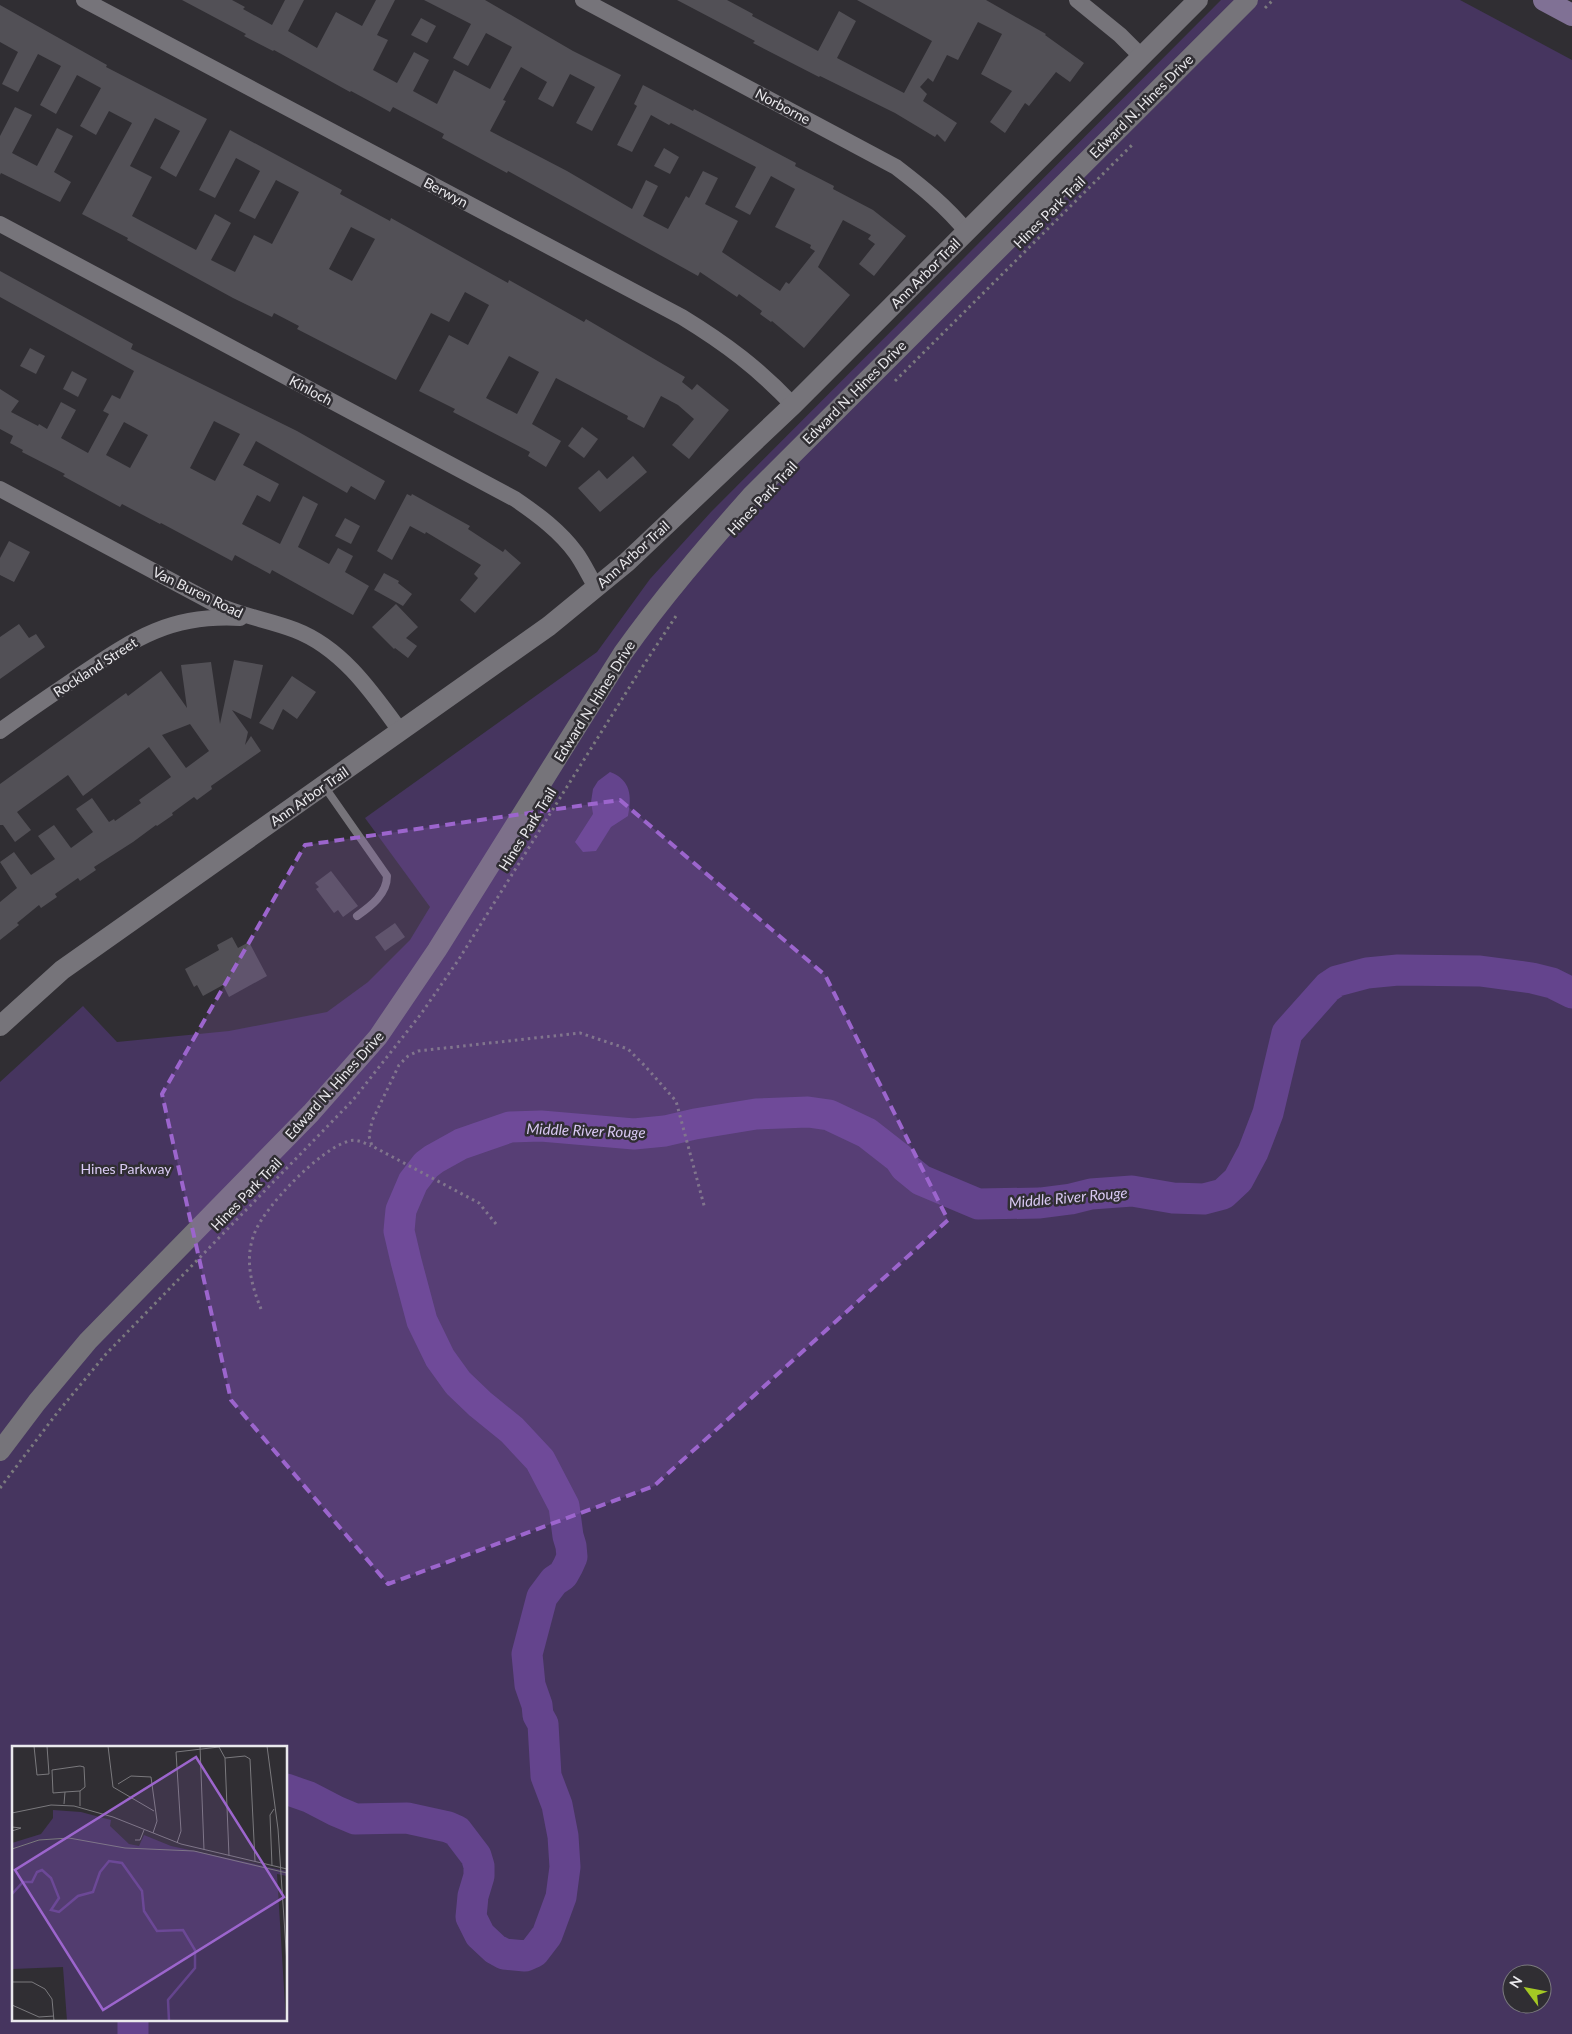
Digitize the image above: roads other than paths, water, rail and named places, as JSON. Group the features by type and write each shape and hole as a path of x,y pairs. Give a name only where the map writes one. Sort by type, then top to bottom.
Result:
{"main road":[{"path":"1544,0 1572,15"}],"street":[{"name":"Berwyn","path":"84,0 682,318 736,351 793,405"},
{"name":"Norborne","path":"583,0 896,167 935,198 967,232"},
{"path":"1077,0 1107,24 1142,57"},
{"name":"Ann Arbor Trail","path":"0,1026 62,970 549,626 626,562 793,405 1198,0"},
{"name":"Edward N. Hines Drive","path":"0,1451 37,1402 88,1341 312,1113 378,1036 437,950 623,653 651,614 704,550 751,496 1254,7"},
{"name":"Kinloch","path":"0,224 515,499 537,514 562,537 576,553 596,587"},
{"name":"Van Buren Road","path":"0,489 215,604 236,613 297,630 337,656 358,676 401,732"},
{"name":"Rockland Street","path":"0,730 126,644 153,630 170,624 207,618 257,619"}],"lane":[{"path":"324,786 387,876 387,884 374,903 357,916"}],"waterway":[{"name":"Middle River Rouge","path":"288,1790 309,1797 355,1819 407,1818 448,1827 457,1831 476,1856 479,1866 479,1876 473,1896 471,1917 480,1935 495,1949 504,1954 525,1956 534,1952 547,1935 561,1897 565,1867 563,1836 557,1805 546,1776 543,1724 538,1715 537,1705 530,1685 527,1654 542,1597 554,1581 563,1575 572,1557 571,1546 564,1506 540,1460 512,1430 458,1383 440,1358 422,1321 399,1231 401,1210 413,1182 426,1165 434,1159 461,1144 510,1127 541,1126 634,1134 665,1131 756,1114 808,1112 829,1115 867,1133 899,1158 905,1167 921,1180 978,1204 1040,1203 1091,1194 1132,1191 1173,1198 1204,1199 1223,1194 1238,1180 1253,1152 1268,1113 1287,1033 1328,987 1337,981 1367,973 1398,970 1480,971 1532,978 1552,983 1572,993"},
{"name":"Middle River Rouge","path":"133,2022 133,2034"}],"park label":[{"name":"Hines Parkway","path":"126,1168"}]}
